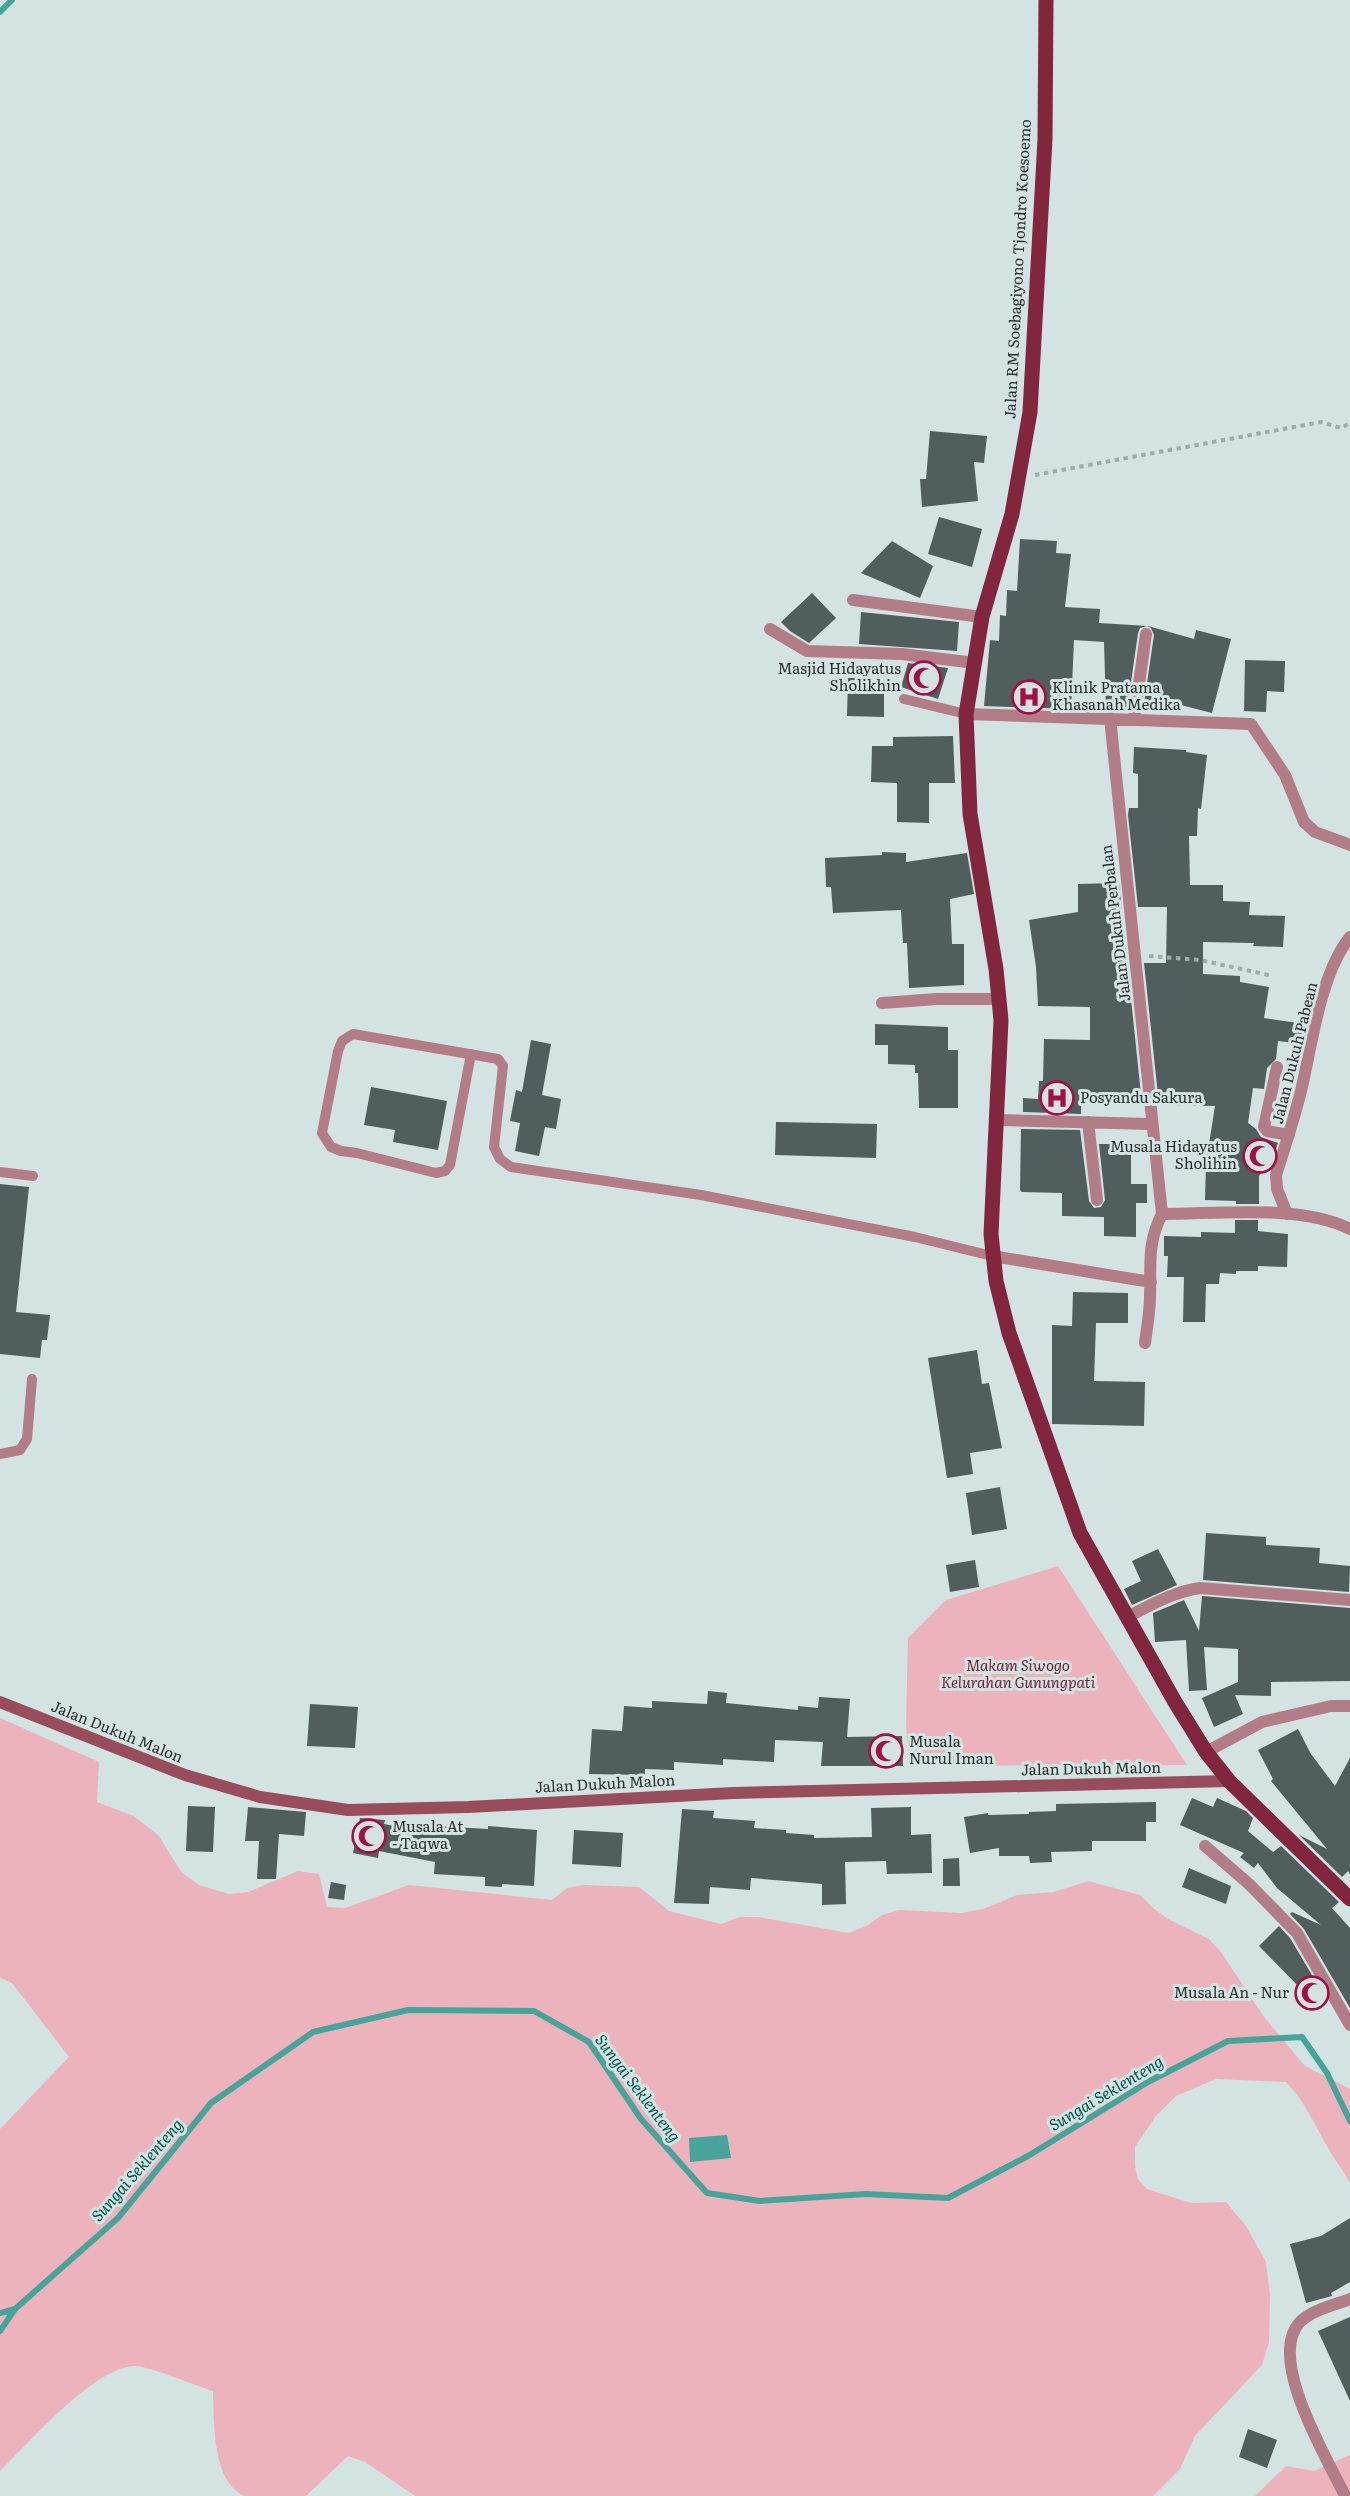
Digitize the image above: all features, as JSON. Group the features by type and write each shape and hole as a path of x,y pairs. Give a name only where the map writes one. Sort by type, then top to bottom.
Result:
{"main road":[{"name":"Jalan RM Soebagiyono Tjondro Koesoemo","path":"1046,0 1045,139 1030,412 1012,514 982,617 966,714 970,814 1001,1020 995,1120 992,1256 1009,1333 1080,1533 1206,1752 1229,1781 1350,1899"}],"street":[{"path":"853,600 982,617"},
{"path":"770,629 807,651 902,654 975,663"},
{"path":"1134,719 1146,634"},
{"path":"966,714 1251,724 1285,776 1304,822 1315,832 1350,844"},
{"name":"Jalan Dukuh Perbalan","path":"1110,718 1162,1214"},
{"name":"Jalan Dukuh Pabean","path":"1287,1214 1277,1189 1276,1175 1301,1091 1316,1018 1330,975 1343,945 1350,936"},
{"path":"882,1003 937,999 999,999"},
{"path":"1277,1067 1264,1127 1267,1131 1289,1135"},
{"path":"995,1120 1151,1124"},
{"path":"1088,1122 1097,1200"},
{"path":"1145,1343 1151,1282 1149,1252 1154,1230 1162,1214 1287,1214 1332,1220 1350,1229"},
{"path":"992,1256 1151,1282"},
{"path":"1127,1617 1185,1590 1200,1588 1350,1600"},
{"name":"Jalan Dukuh Malon","path":"0,1702 185,1774 260,1797 348,1810 468,1807 733,1792 1229,1781"},
{"path":"1206,1752 1262,1722 1331,1706 1350,1706"},
{"path":"1205,1846 1269,1904 1297,1934 1350,2025"},
{"path":"1345,2496 1300,2401 1289,2362 1288,2345 1299,2323 1308,2315 1349,2302"}],"lane":[{"path":"904,699 966,714"},
{"path":"471,1054 450,1165 445,1171 436,1173 341,1151 331,1147 322,1133 338,1051 342,1041 353,1034 471,1054 498,1059 503,1066 494,1147 500,1159 511,1167 701,1195 915,1237 992,1256"},
{"path":"0,1172 33,1176"},
{"path":"0,1454 20,1450 27,1439 32,1378"}],"path":[{"path":"1019,478 1321,422 1341,428 1350,423"},
{"path":"1136,954 1200,960 1273,976"}],"green space":[{"name":"Makam Siwogo Kelurahan Gunungpati","path":"1058,1566 1187,1765 910,1766 906,1725 908,1638 946,1600"},
{"path":"0,1718 99,1762 97,1802 134,1816 159,1836 181,1872 199,1885 228,1894 248,1892 298,1871 319,1874 327,1907 345,1908 409,1885 552,1900 567,1888 584,1885 639,1887 669,1911 721,1924 740,1917 758,1917 849,1933 866,1926 882,1915 899,1910 961,1913 983,1909 1017,1895 1054,1892 1088,1881 1140,1895 1168,1919 1209,1939 1221,1952 1264,2017 1305,2066 1350,2089 1350,2183 1304,2105 1286,2082 1216,2079 1176,2096 1156,2116 1135,2147 1138,2179 1147,2189 1191,2203 1226,2202 1246,2226 1266,2262 1270,2295 1269,2342 1262,2365 1195,2436 1180,2469 1153,2496 415,2496 365,2462 348,2456 306,2496 245,2496 234,2489 221,2465 215,2434 213,2391 135,2366 119,2370 82,2392 45,2425 0,2471 0,2129 69,2057 12,1983 0,1978"},
{"path":"1350,2455 1350,2496 1255,2496 1286,2466 1314,2471"}],"water":[{"path":"727,2135 731,2158 690,2162 689,2138"}],"building":[{"path":"930,431 987,436 984,463 974,462 978,501 922,507 920,479 926,479"},
{"path":"939,517 982,529 972,567 928,554"},
{"path":"1020,539 1057,541 1056,553 1071,554 1065,607 1100,609 1099,623 1148,626 1194,639 1196,630 1231,639 1212,713 1169,702 1167,709 1144,704 1154,635 1151,628 1147,626 1140,628 1138,633 1127,710 1106,710 1104,642 1074,640 1071,709 984,706 990,640 999,641 1000,615 1006,616 1007,590 1017,591"},
{"path":"892,541 933,566 920,598 861,573"},
{"path":"812,593 836,618 809,643 790,631 781,622"},
{"path":"861,612 959,622 957,651 859,644"},
{"path":"1245,660 1285,661 1284,692 1267,691 1266,712 1244,711"},
{"name":"Masjid Hidayatus Sholikhin","path":"908,663 948,668 938,699 901,687"},
{"path":"848,678 873,678 873,689 884,689 884,717 847,716"},
{"path":"953,736 955,783 929,783 929,823 897,822 897,783 871,782 872,746 893,746 893,737"},
{"path":"1134,747 1186,750 1186,752 1207,755 1201,809 1198,808 1197,836 1189,836 1190,885 1223,885 1223,901 1250,902 1249,915 1285,916 1283,947 1253,946 1254,943 1203,942 1203,974 1240,976 1240,982 1269,987 1264,1018 1305,1024 1302,1044 1278,1041 1276,1059 1267,1068 1264,1089 1253,1088 1248,1123 1261,1137 1278,1143 1275,1152 1259,1176 1259,1204 1205,1200 1206,1163 1215,1106 1170,1105 1170,1095 1158,1095 1144,963 1166,963 1167,907 1138,907 1128,815 1129,808 1138,808 1138,774 1133,773"},
{"path":"882,852 906,853 906,862 967,853 974,894 950,899 952,944 964,944 964,985 909,988 907,943 903,943 901,910 833,913 831,887 826,887 825,858 882,855"},
{"path":"1119,883 1141,1095 1131,1094 1130,1102 1081,1101 1081,1114 1023,1112 1023,1098 1038,1099 1039,1081 1043,1081 1044,1039 1090,1040 1090,1007 1038,1006 1036,967 1029,920 1078,912 1078,884"},
{"path":"875,1024 948,1027 948,1050 958,1050 958,1108 919,1108 918,1073 915,1073 915,1065 888,1064 888,1045 875,1045"},
{"path":"531,1040 551,1044 542,1095 561,1099 556,1129 545,1127 539,1156 515,1151 520,1123 510,1121 516,1090 522,1092"},
{"path":"371,1087 447,1101 438,1150 393,1142 395,1130 364,1125"},
{"path":"776,1122 877,1124 876,1158 775,1155"},
{"path":"1021,1129 1080,1130 1089,1201 1094,1208 1101,1207 1105,1200 1099,1144 1119,1144 1119,1152 1131,1153 1131,1184 1147,1184 1147,1203 1136,1203 1136,1237 1104,1236 1104,1217 1062,1216 1062,1193 1022,1192 1020,1190"},
{"path":"0,1184 29,1187 16,1312 50,1315 47,1340 42,1340 40,1358 0,1354"},
{"path":"1235,1220 1258,1220 1258,1231 1288,1234 1287,1267 1258,1266 1258,1271 1236,1271 1236,1274 1220,1273 1219,1284 1206,1284 1205,1322 1183,1322 1184,1277 1167,1277 1168,1256 1164,1256 1164,1236 1201,1237 1201,1232 1235,1233"},
{"path":"1073,1292 1128,1293 1128,1323 1096,1323 1094,1381 1145,1382 1144,1426 1052,1424 1052,1325 1072,1326"},
{"path":"977,1350 982,1384 989,1383 1002,1448 970,1453 973,1474 947,1478 928,1358"},
{"path":"1000,1487 1007,1529 972,1535 966,1493"},
{"path":"1206,1533 1266,1537 1266,1545 1320,1548 1319,1563 1350,1566 1349,1592 1203,1580"},
{"path":"1158,1549 1177,1585 1132,1605 1124,1589 1141,1581 1132,1561"},
{"path":"975,1560 979,1587 950,1592 946,1565"},
{"path":"1202,1596 1350,1608 1350,1681 1271,1682 1271,1696 1235,1695 1243,1714 1214,1727 1202,1698 1238,1682 1238,1649 1204,1647 1207,1690 1189,1691 1186,1640 1155,1642 1153,1613 1184,1600 1199,1631"},
{"path":"708,1691 727,1693 726,1703 798,1710 798,1706 818,1708 819,1697 850,1699 847,1737 902,1736 903,1766 821,1766 823,1742 775,1740 774,1762 723,1759 723,1765 674,1762 674,1770 645,1769 645,1775 589,1774 592,1729 622,1731 624,1706 652,1708 652,1701 707,1704"},
{"path":"310,1704 358,1707 355,1748 307,1746"},
{"path":"1298,1729 1311,1754 1335,1786 1350,1758 1350,1874 1348,1871 1342,1877 1299,1835 1327,1849 1271,1781 1273,1779 1258,1750"},
{"path":"1192,1798 1213,1807 1217,1798 1246,1811 1253,1818 1248,1831 1273,1852 1281,1846 1339,1902 1332,1908 1350,1928 1350,2008 1304,1929 1290,1914 1292,1912 1321,1925 1277,1888 1258,1863 1254,1868 1240,1857 1244,1853 1180,1825"},
{"path":"1156,1802 1156,1822 1146,1822 1146,1841 1092,1841 1092,1851 1051,1852 1052,1862 1030,1863 1029,1856 999,1856 999,1848 970,1853 964,1817 988,1813 988,1815 1029,1814 1029,1812 1056,1811 1056,1804"},
{"path":"188,1806 215,1807 213,1852 186,1851"},
{"path":"248,1807 306,1812 304,1836 279,1834 276,1879 257,1879 259,1841 245,1841"},
{"path":"911,1807 911,1835 931,1834 932,1873 887,1874 886,1861 845,1862 846,1904 822,1905 822,1884 751,1878 750,1890 710,1887 709,1904 674,1903 682,1809 714,1811 713,1818 755,1821 754,1828 786,1830 786,1833 814,1835 814,1838 872,1837 871,1808"},
{"path":"360,1818 385,1820 384,1824 436,1834 437,1826 488,1829 488,1826 537,1830 534,1886 502,1884 502,1887 485,1886 485,1877 434,1874 435,1862 379,1851 378,1858 353,1853"},
{"path":"574,1830 623,1833 621,1867 572,1864"},
{"path":"959,1858 960,1886 943,1886 943,1859"},
{"path":"1189,1868 1231,1886 1226,1904 1182,1887"},
{"path":"331,1882 346,1885 344,1900 328,1898"},
{"path":"1279,1926 1290,1938 1325,1997 1313,2009 1296,1992 1300,1988 1259,1946"},
{"path":"1350,2218 1350,2282 1331,2293 1332,2296 1306,2303 1290,2244 1321,2236"},
{"path":"1350,2317 1350,2401 1318,2331"},
{"path":"1248,2429 1277,2440 1267,2468 1239,2457"}],"waterway":[{"path":"0,12 12,0"},
{"name":"Sungai Seklenteng","path":"0,2331 15,2309 118,2218 211,2103 313,2032 408,2010 534,2011 589,2042 641,2119 707,2193 760,2201 866,2194 948,2198 1028,2156 1148,2082 1228,2041 1302,2037 1327,2073 1350,2121"},
{"path":"0,2313 15,2309"}],"place":[{"name":"Masjid Hidayatus Sholikhin","path":"924,678"},
{"name":"Klinik Pratama Khasanah Medika","path":"1029,697"},
{"name":"Posyandu Sakura","path":"1057,1098"},
{"name":"Musala Hidayatus Sholihin","path":"1260,1156"},
{"name":"Musala Nurul Iman","path":"886,1751"},
{"name":"Musala At - Taqwa","path":"369,1836"},
{"name":"Musala An - Nur","path":"1312,1993"}]}
